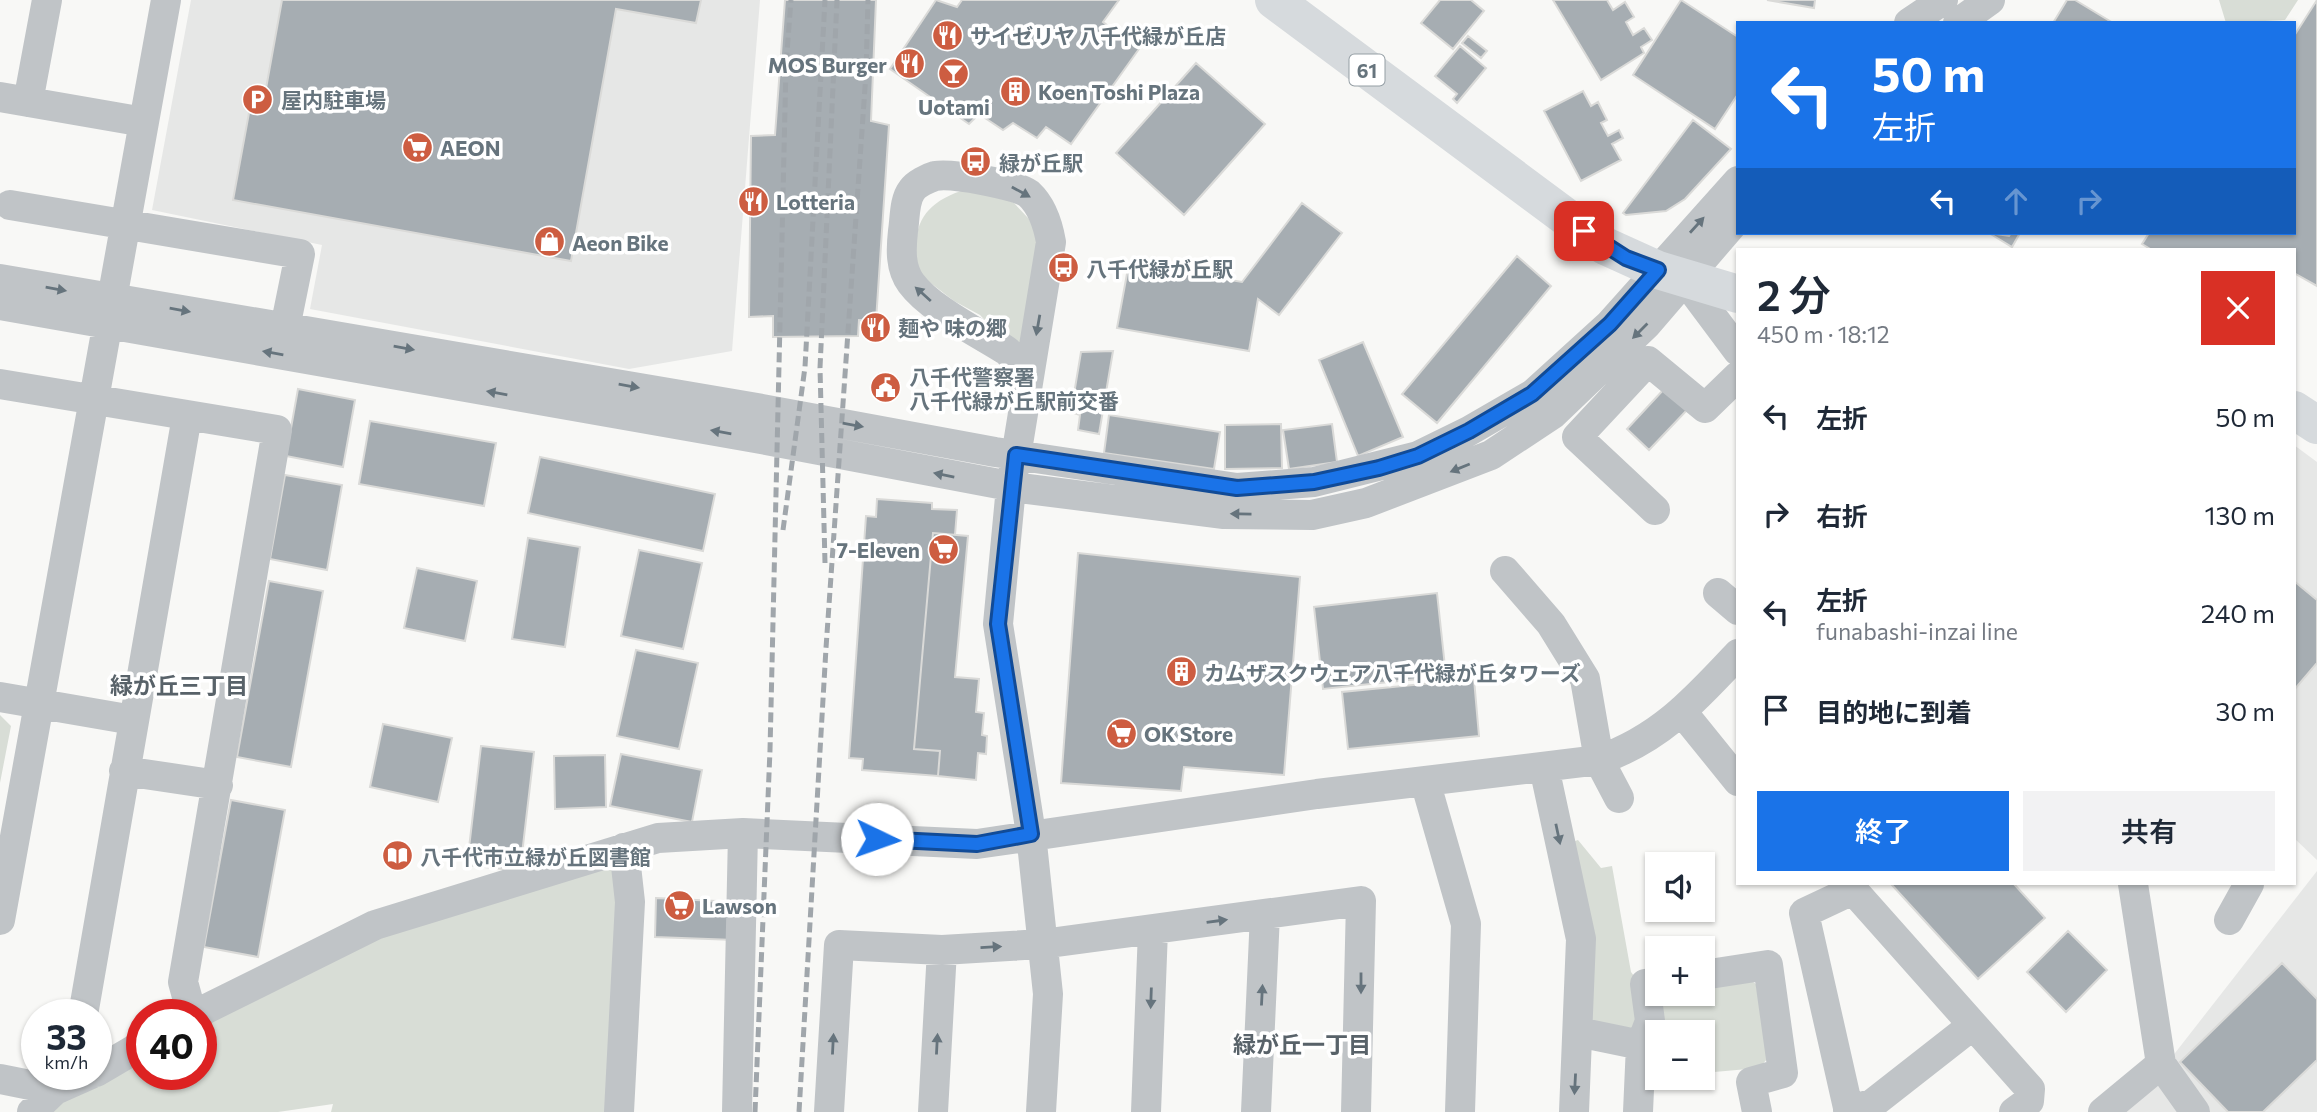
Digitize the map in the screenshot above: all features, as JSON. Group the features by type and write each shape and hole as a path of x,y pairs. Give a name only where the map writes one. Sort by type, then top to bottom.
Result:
{"main road":[{"name":"61","path":"1274,0 1605,246 1671,275 1736,293"},
{"path":"2296,411 2317,425"}],"street":[{"path":"47,0 14,100 144,122"},
{"path":"0,920 4,877 39,704 166,0"},
{"path":"1912,21 1943,0"},
{"path":"1961,21 1990,0"},
{"path":"1027,385 1016,360 1007,351 925,297 911,282 901,249 912,190 923,181 935,176 948,176 1011,186 1028,194 1041,210 1051,242 1016,455 998,624 1031,834 1048,993 1041,1112"},
{"path":"0,279 111,312 1012,487 1224,514 1312,515 1366,503 1491,455 1553,414 1646,325 1671,275 1736,184"},
{"path":"10,205 300,254 285,328"},
{"path":"0,305 285,328 1016,455 1237,488 1314,482 1379,468 1418,456 1469,431 1532,394 1610,324 1736,220"},
{"path":"1671,275 1736,349"},
{"path":"1655,510 1577,437 1648,361 1705,408 1736,378"},
{"path":"0,384 276,430 183,982 188,999"},
{"path":"86,999 187,416"},
{"path":"1505,571 1551,624 1585,678 1599,760 1619,798"},
{"path":"217,1003 374,925 658,838 744,833 977,844 1031,834 1599,760 1629,750 1683,713 1736,656"},
{"path":"0,697 133,720"},
{"path":"1683,713 1736,779"},
{"path":"1544,767 1581,939 1574,1112"},
{"path":"124,771 218,785"},
{"path":"1425,781 1466,924 1460,1112"},
{"path":"737,1112 744,833"},
{"path":"619,1112 630,902 624,848"},
{"path":"2133,885 2161,1064 2195,1112"},
{"path":"2229,920 2242,886"},
{"path":"1973,1025 1872,1104 1848,1111 1804,913 1853,890 1973,1025 2029,1089 2029,1101 2014,1112"},
{"path":"829,1112 839,945 942,950 1042,944 1361,901 1356,1112"},
{"path":"1256,1112 1265,914"},
{"path":"1146,1112 1153,930"},
{"path":"933,1112 942,950"},
{"path":"1715,973 1815,958"},
{"path":"1756,1112 1751,1082 1783,1073 1768,965"},
{"path":"1639,1112 1641,1045 1650,1021 1648,1006"},
{"path":"1578,1032 1641,1045"},
{"path":"2103,1112 2161,1064"},
{"path":"0,1079 21,1079"},
{"path":"33,1112 62,1090"}],"shaded area":[{"path":"191,0 760,0 732,351 629,369 310,309 322,245 152,210"},
{"path":"2219,0 2298,0 2285,20 2225,21"},
{"path":"961,191 992,194 1014,203 1029,219 1039,239 1021,343 997,333 980,315 954,301 919,274 916,245 921,222 935,204"},
{"path":"2296,446 2317,462 2317,860 2296,840"},
{"path":"0,715 11,726 0,783"},
{"path":"1578,840 1601,868 1612,866 1631,972 1640,984 1639,1041 1580,1030 1563,845"},
{"path":"624,848 616,1112 331,1112 333,1104 278,1112 45,1112 78,1090 112,1090 112,1068 126,1059 126,1090 217,1090 217,1008 375,925"},
{"path":"2317,871 2317,1112 2119,1112 2154,1080"},
{"path":"1746,977 1756,984 1768,1058 1759,1068 1715,1072 1715,1020 1657,1020 1655,1006 1715,1006 1715,983"}],"building":[{"name":"AEON","path":"282,0 701,0 696,23 616,9 571,261 233,200 253,91 265,94"},
{"path":"785,0 876,0 871,121 889,125 876,321 859,320 858,336 773,337 773,316 749,317 751,136 775,135"},
{"name":"Koen Toshi Plaza","path":"936,0 957,7 962,0 1119,0 1103,22 1139,49 1071,144 1046,127 1037,138 1013,123 1003,130 979,114 969,124 890,69"},
{"path":"1440,0 1471,0 1484,11 1453,49 1421,23"},
{"path":"1553,0 1607,0 1613,10 1625,2 1634,17 1626,22 1633,35 1644,28 1652,40 1641,47 1644,53 1601,80"},
{"path":"1681,0 1736,36 1736,97 1715,129 1633,75"},
{"path":"1767,0 1815,0 1814,8"},
{"path":"2067,0 2075,0 2110,21 2054,21"},
{"path":"2317,0 2317,286 2296,274 2296,248 2149,248 2142,244 2148,235 2296,235 2296,33"},
{"path":"1468,36 1487,51 1481,58 1462,43"},
{"path":"1460,46 1486,68 1457,103 1453,99 1457,94 1435,76"},
{"path":"1196,63 1265,124 1184,215 1116,153"},
{"path":"1583,91 1591,106 1598,102 1607,120 1601,123 1608,136 1619,130 1623,138 1612,144 1621,160 1581,181 1544,111"},
{"path":"1693,120 1731,149 1685,199 1666,211 1626,215 1623,213"},
{"path":"1302,203 1342,233 1279,315 1258,299 1249,351 1117,328 1129,263 1242,282"},
{"path":"1992,235 2019,235 2012,247"},
{"path":"1517,256 1551,286 1437,423 1402,394"},
{"path":"1363,342 1403,437 1358,456 1319,360"},
{"path":"1113,351 1099,434 1078,430 1080,415 1071,412 1081,352"},
{"path":"879,374 897,378 895,395 876,394"},
{"path":"1665,388 1687,410 1649,450 1627,429"},
{"path":"298,389 355,400 343,467 286,456"},
{"path":"1109,415 1220,432 1214,469 1104,453"},
{"path":"370,421 496,443 484,506 359,484"},
{"path":"1281,424 1282,468 1225,469 1225,425"},
{"path":"1332,424 1337,462 1289,469 1283,430"},
{"path":"540,457 715,494 703,551 528,513"},
{"path":"285,475 342,485 327,570 270,559"},
{"path":"877,499 932,503 932,509 957,510 955,535 933,533 914,749 940,751 938,776 862,770 863,759 849,758 866,516 876,517"},
{"path":"933,533 968,536 955,677 979,679 976,712 984,713 982,735 987,736 986,754 978,753 976,780 938,776 940,751 914,749"},
{"path":"528,538 580,547 565,647 512,639"},
{"path":"639,550 702,563 683,649 621,636"},
{"name":"カムザスクウェア八千代緑が丘タワーズ","path":"1078,553 1300,577 1284,775 1184,767 1181,791 1061,783"},
{"path":"417,568 477,581 465,641 404,628"},
{"path":"269,581 323,591 291,767 237,757"},
{"path":"2296,583 2317,600 2317,663 2296,688"},
{"path":"1437,593 1446,676 1323,689 1314,607"},
{"path":"636,650 698,663 679,749 617,736"},
{"path":"1474,679 1479,736 1348,749 1342,692"},
{"path":"383,724 452,738 438,802 370,787"},
{"path":"481,746 534,752 520,871 467,865"},
{"path":"621,754 702,770 692,822 610,806"},
{"path":"605,755 606,807 555,809 554,756"},
{"path":"231,800 285,810 258,957 204,947"},
{"path":"1892,885 2015,885 2045,918 1978,979"},
{"path":"656,898 736,902 735,940 655,937"},
{"path":"2068,931 2107,970 2066,1012 2027,972"},
{"path":"2282,963 2317,999 2317,1060 2263,1112 2228,1112 2180,1062"}],"railway":[{"path":"755,1112 770,750 786,66 791,0"},
{"path":"783,530 805,367 825,0"},
{"path":"825,563 820,368 837,0"},
{"path":"799,1112 826,648 866,73 868,0"}],"place":[{"name":"サイゼリヤ 八千代緑が丘店","path":"947,35"},
{"name":"MOS Burger","path":"910,64"},
{"name":"Uotami","path":"954,74"},
{"name":"Koen Toshi Plaza","path":"1015,91"},
{"name":"屋内駐車場","path":"258,99"},
{"name":"AEON","path":"417,147"},
{"name":"緑が丘駅","path":"976,162"},
{"name":"Lotteria","path":"753,201"},
{"name":"Aeon Bike","path":"549,242"},
{"name":"八千代緑が丘駅","path":"1063,268"},
{"name":"麺や 味の郷","path":"875,327"},
{"name":"八千代警察署 八千代緑が丘駅前交番","path":"886,388"},
{"name":"7-Eleven","path":"943,549"},
{"name":"カムザスクウェア八千代緑が丘タワーズ","path":"1181,672"},
{"name":"OK Store","path":"1121,733"},
{"name":"八千代市立緑が丘図書館","path":"397,856"},
{"name":"Lawson","path":"679,905"}],"district":[{"name":"緑が丘三丁目","path":"179,685"},
{"name":"緑が丘一丁目","path":"1302,1044"}],"route":[{"path":"877,839 977,844 1031,834 998,624 1016,455 1237,488 1314,482 1379,468 1418,456 1469,431 1532,394 1610,324 1658,270 1626,258 1584,231"}]}
